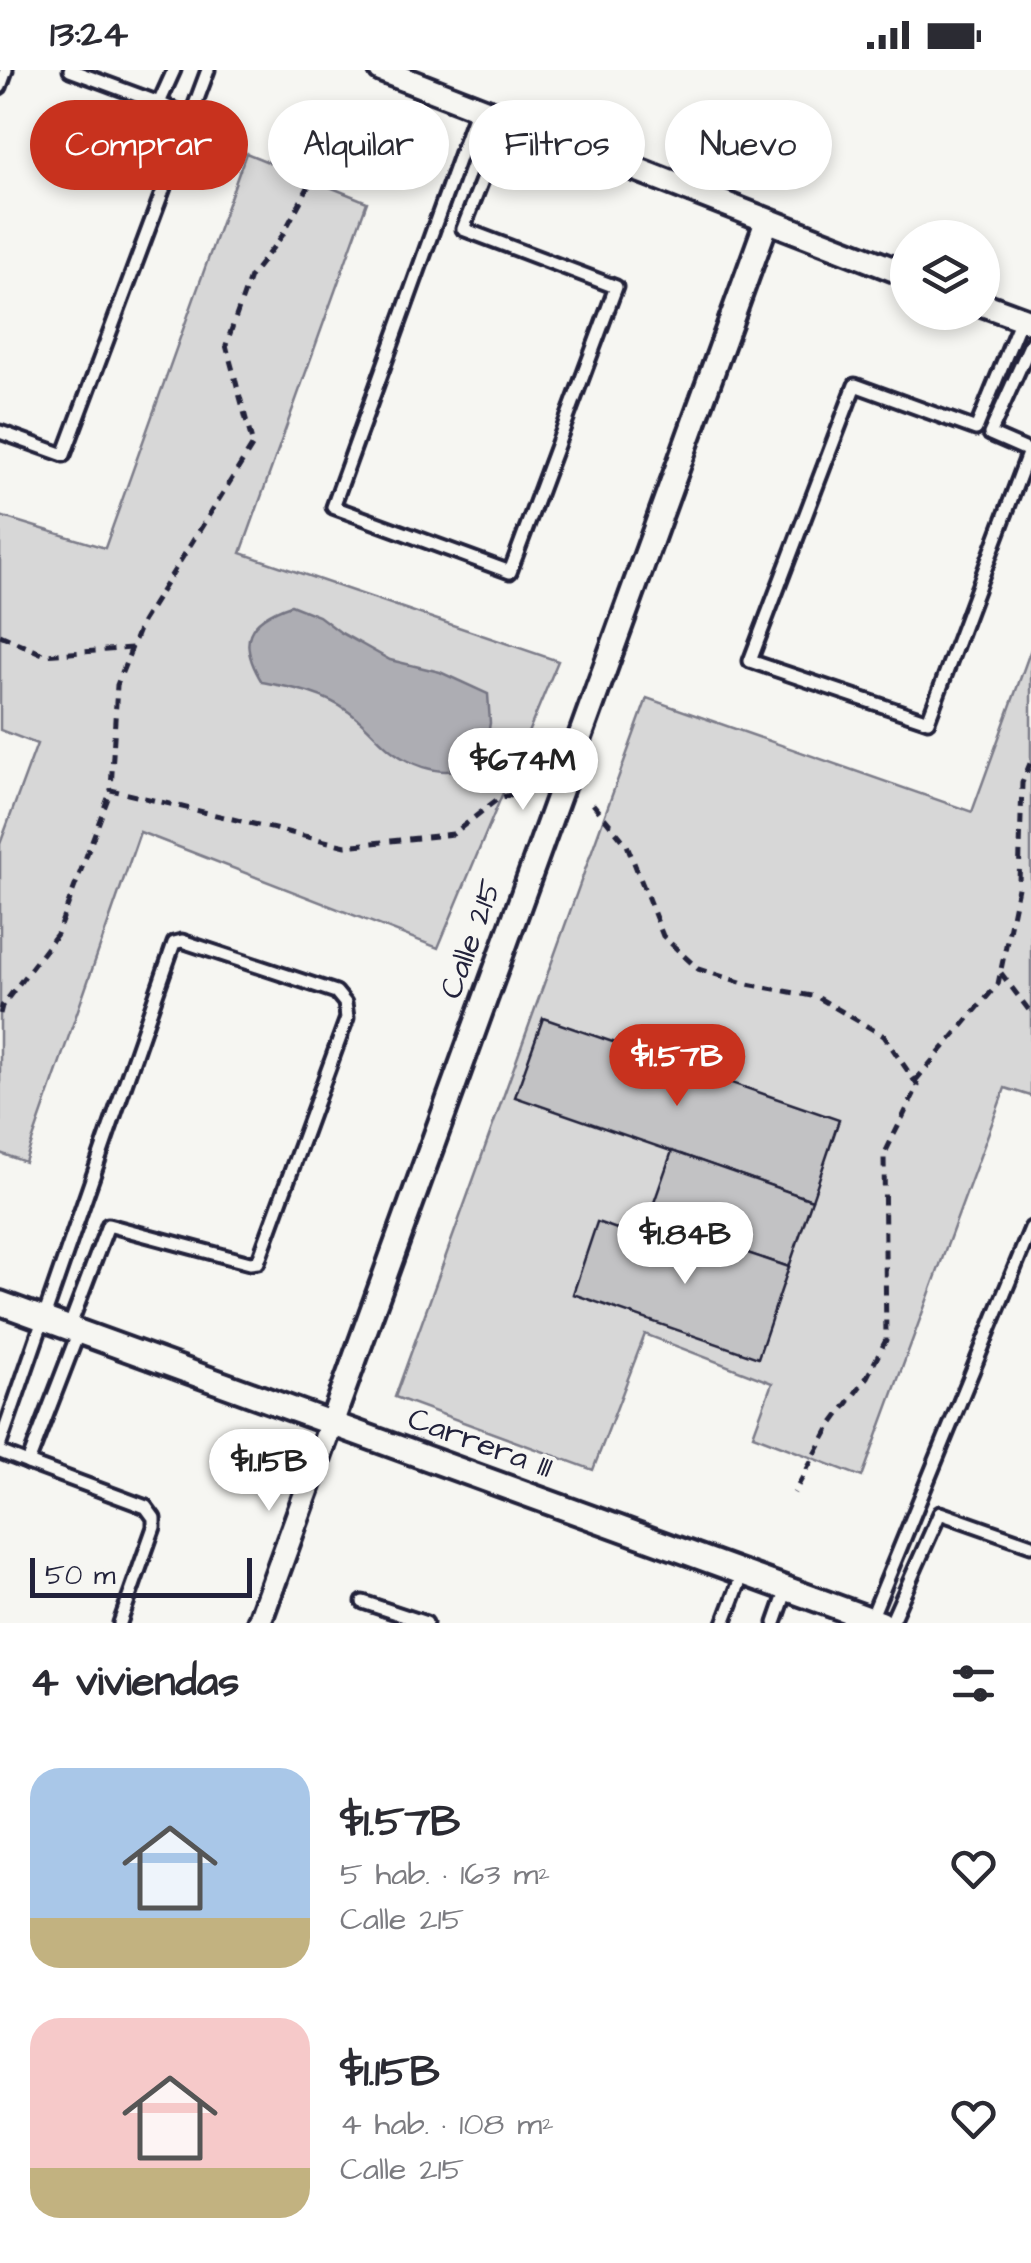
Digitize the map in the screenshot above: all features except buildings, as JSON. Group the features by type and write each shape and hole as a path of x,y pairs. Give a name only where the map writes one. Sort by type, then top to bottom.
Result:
{"street":[{"path":"381,70 469,105"},
{"path":"645,174 890,268"},
{"name":"Calle 215","path":"258,1623 766,222"},
{"path":"1000,311 1026,320"},
{"name":"Carrera 111","path":"0,1303 881,1622"}],"lane":[{"path":"0,87 6,70"},
{"path":"70,70 151,100"},
{"path":"160,100 174,70"},
{"path":"197,100 208,70"},
{"path":"438,218 616,287 510,572 334,506 469,131"},
{"path":"0,432 64,455 163,190"},
{"path":"463,228 478,190"},
{"path":"976,430 1026,320"},
{"path":"990,434 1031,344"},
{"path":"855,385 976,430 1030,451 928,721 750,661 855,385"},
{"path":"0,1444 174,943 182,941 336,992 346,1003 347,1018 258,1262 250,1263 82,1215"},
{"path":"28,1463 108,1225"},
{"path":"881,1622 919,1504 1031,1228"},
{"path":"0,1452 146,1506 151,1512 154,1526 120,1623"},
{"path":"919,1504 1031,1544"},
{"path":"881,1622 940,1513"},
{"path":"724,1623 744,1572"},
{"path":"775,1623 788,1589"},
{"path":"363,1602 426,1623"}],"path":[{"path":"0,1014 2,1006 58,934 112,790 117,685 142,622 254,445 226,345 250,278 282,236 307,190"},
{"path":"0,635 45,655 132,648"},
{"path":"915,1081 998,984 1019,883 1022,783 1031,760"},
{"path":"112,790 346,846 453,834 499,798 521,792"},
{"path":"593,804 626,846 663,936 698,969 747,984 817,997 884,1036 918,1086 884,1156 886,1340 868,1377 830,1427 794,1493"},
{"path":"1000,973 1031,1013"}],"shaded area":[{"path":"248,154 268,162 268,190 337,190 367,202 241,553 558,661 438,948 140,832 25,1162 0,1153 0,844 37,744 0,730 0,516 105,548 233,190 248,190"},
{"path":"291,605 319,616 390,660 440,672 488,694 490,723 485,751 456,770 423,767 390,750 359,720 329,700 262,682 250,655 250,634 264,618"},
{"path":"1031,649 1031,1096 1005,1088 862,1477 753,1435 772,1383 645,1334 593,1470 395,1397 647,698 972,812"}]}
